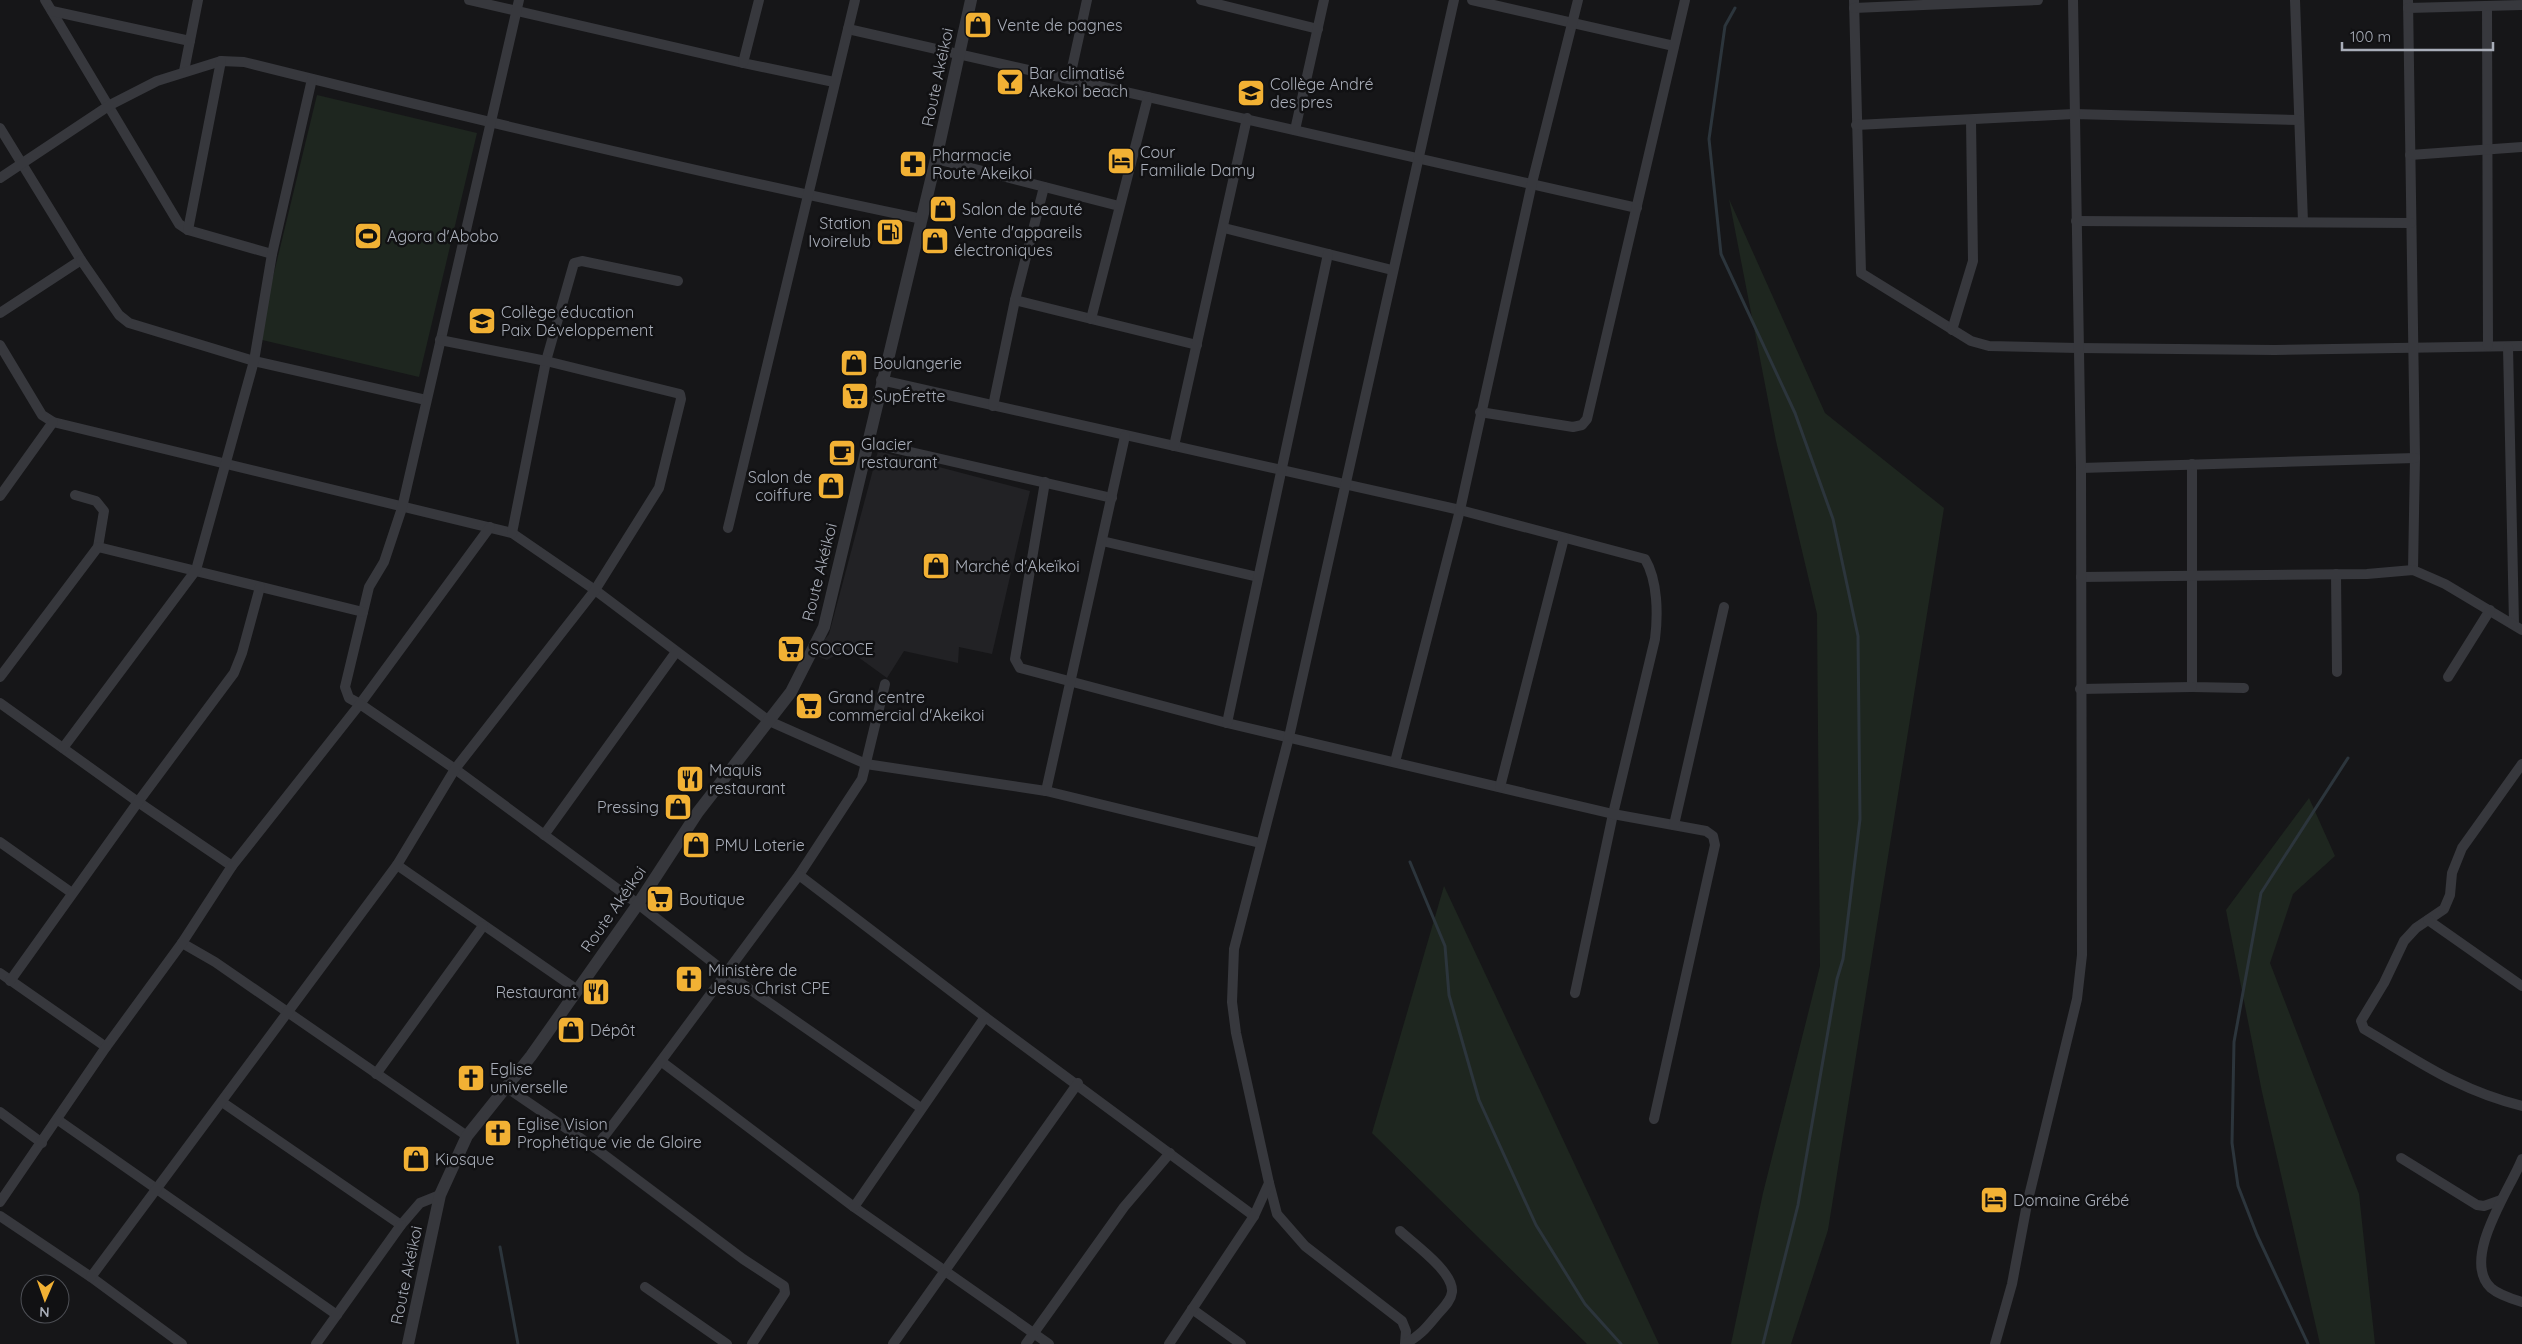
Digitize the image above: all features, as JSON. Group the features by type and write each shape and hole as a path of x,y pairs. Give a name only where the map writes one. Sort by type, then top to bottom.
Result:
{"street":[{"path":"45,0 110,105 176,220 188,230 272,254"},
{"path":"184,72 198,0"},
{"path":"469,0 518,5 743,63 834,82"},
{"path":"743,63 759,0"},
{"path":"728,528 855,0"},
{"name":"Route Akéikoi","path":"408,1344 440,1195 467,1136 531,1056 576,989 638,904 698,812 791,692 824,627 881,380 936,160 971,0"},
{"path":"1070,77 1087,0"},
{"path":"1201,0 1318,29"},
{"path":"1294,130 1324,0"},
{"path":"1400,1231 1443,1269 1452,1287 1452,1294 1448,1303 1420,1336 1406,1344 1406,1331 1402,1321 1305,1246 1277,1214 1236,1032 1232,1002 1234,949 1289,737 1392,270 1454,0"},
{"path":"1472,0 1674,46"},
{"path":"1395,762 1460,510 1480,412 1532,183 1578,0"},
{"path":"1480,412 1573,427 1582,425 1587,419 1685,0"},
{"path":"2038,0 1854,4 1861,273 1979,345 2275,350 2522,346"},
{"path":"1995,1344 2012,1284 2027,1204 2063,1064 2081,976 2081,468 2073,0"},
{"path":"2295,0 2303,222"},
{"path":"2413,570 2415,458 2408,4 2487,6 2522,4"},
{"path":"518,5 402,508 384,562 369,587 345,687 350,698 455,768 726,972 921,1108"},
{"path":"2487,6 2488,346"},
{"path":"52,12 190,41"},
{"path":"848,28 1070,77 1148,97 1637,208"},
{"path":"188,230 221,61"},
{"path":"0,178 110,105 156,80 221,61 244,62 492,123 807,195 922,219"},
{"path":"63,748 196,570 227,465 254,361 272,254 312,79"},
{"path":"1091,319 1148,97"},
{"path":"1856,125 2074,114 2300,120"},
{"path":"1174,446 1247,118"},
{"path":"1952,330 1973,261 1971,120"},
{"path":"0,128 81,260 119,315 129,323 254,361 426,400"},
{"path":"2410,155 2522,147"},
{"path":"936,160 1119,206"},
{"path":"993,406 1015,300 1044,187"},
{"path":"2076,221 2411,223"},
{"path":"1224,228 1392,270"},
{"path":"1227,723 1328,254"},
{"path":"0,314 81,260"},
{"path":"512,533 546,361 574,263 678,281"},
{"path":"1015,300 1197,345"},
{"path":"91,1278 288,1014 397,864 455,768 595,590 659,488 681,399 680,394 546,361 440,340"},
{"path":"0,346 42,415 54,422 402,508 512,533 595,590 769,721 866,764 1046,791 1260,843"},
{"path":"2508,347 2514,609 2518,627"},
{"path":"881,380 1460,510 1645,559 1652,576 1657,622 1655,639 1613,814 1575,993"},
{"path":"0,496 54,422"},
{"path":"1046,791 1072,683 1125,436"},
{"path":"2511,439 2522,439"},
{"path":"867,442 1112,498"},
{"path":"2081,468 2415,458"},
{"path":"2192,464 2192,687"},
{"path":"1044,482 1015,659 1020,668 1227,723 1613,814 1706,831 1713,836 1715,845 1654,1119"},
{"path":"0,677 98,547 104,511 96,501 75,495"},
{"path":"0,1202 58,1120 106,1047 182,943 232,866 360,704 490,527"},
{"path":"1500,787 1564,538"},
{"path":"1102,541 1258,577"},
{"path":"98,547 363,612"},
{"path":"2081,577 2336,574 2413,570 2445,584 2518,627"},
{"path":"2336,574 2336,672"},
{"path":"10,981 72,892 234,672 242,653 260,587"},
{"path":"2514,609 2522,596"},
{"path":"1674,825 1724,607"},
{"path":"2448,676 2490,610"},
{"path":"544,835 676,652"},
{"path":"594,1148 662,1062 726,972 799,875 862,779 885,684"},
{"path":"2080,689 2244,688"},
{"path":"0,703 138,802 232,866"},
{"path":"2522,764 2462,848 2452,873 2450,895 2444,909 2404,941 2384,984 2361,1021 2364,1029 2427,1069 2455,1083 2498,1100 2522,1106"},
{"path":"0,842 72,892"},
{"path":"397,864 576,989"},
{"path":"799,875 985,1017 1078,1083 1254,1216"},
{"path":"2428,920 2522,986"},
{"path":"376,1074 484,926"},
{"path":"182,943 215,962 467,1136"},
{"path":"0,973 106,1047"},
{"path":"854,1207 985,1017"},
{"path":"662,1062 854,1207 1048,1344"},
{"path":"893,1344 1078,1083"},
{"path":"506,1087 594,1148 743,1259 784,1286 785,1293 752,1344"},
{"path":"222,1102 401,1225"},
{"path":"0,1112 42,1143"},
{"path":"58,1120 337,1315"},
{"path":"1026,1344 1124,1207 1170,1153"},
{"path":"2400,1158 2477,1205 2484,1206 2501,1200"},
{"path":"2522,1159 2501,1200 2485,1238 2483,1276 2490,1288 2522,1302"},
{"path":"1169,1344 1254,1216 1269,1183"},
{"path":"316,1344 401,1225 420,1203 440,1195"},
{"path":"0,1216 91,1278 182,1344"},
{"path":"645,1288 727,1344"},
{"path":"1192,1309 1241,1344"}],"shaded area":[{"name":"Agora d'Abobo","path":"317,95 477,133 419,377 258,339"},
{"path":"1729,199 1825,413 1944,508 1828,1230 1791,1344 1731,1344 1763,1193 1820,966 1817,614 1776,441"},
{"path":"878,451 1030,491 992,654 959,647 958,663 904,651 887,678 847,649 827,660 813,654 829,634"},
{"path":"2309,798 2335,856 2293,894 2270,963 2359,1194 2375,1344 2320,1344 2262,1092 2226,910"},
{"path":"1444,886 1659,1344 1587,1344 1372,1133"}],"waterway":[{"path":"1735,8 1725,26 1709,139 1721,254 1795,413 1833,519 1858,636 1860,819 1843,959 1837,979 1798,1205 1763,1344"},
{"path":"2308,1344 2257,1235 2238,1186 2232,1143 2234,1042 2261,893 2348,758"},
{"path":"1410,862 1445,946 1449,995 1479,1100 1536,1225 1585,1304 1621,1344"},
{"path":"500,1247 518,1344"}],"place":[{"name":"Vente de pagnes","path":"978,25"},
{"name":"Bar climatisé Akekoi beach","path":"1010,82"},
{"name":"Collège André des pres","path":"1251,93"},
{"name":"Cour Familiale Damy","path":"1121,161"},
{"name":"Pharmacie Route Akeikoi","path":"913,164"},
{"name":"Salon de beauté","path":"943,209"},
{"name":"Station Ivoirelub","path":"890,232"},
{"name":"Agora d'Abobo","path":"368,236"},
{"name":"Vente d'appareils électroniques","path":"935,241"},
{"name":"Collège éducation Paix Développement","path":"482,321"},
{"name":"Boulangerie","path":"854,363"},
{"name":"SupÉrette","path":"855,396"},
{"name":"Glacier restaurant","path":"842,453"},
{"name":"Salon de coiffure","path":"831,486"},
{"name":"Marché d'Akeïkoi","path":"936,566"},
{"name":"SOCOCE","path":"791,649"},
{"name":"Grand centre commercial d'Akeikoi","path":"809,706"},
{"name":"Maquis restaurant","path":"690,779"},
{"name":"Pressing","path":"678,807"},
{"name":"PMU Loterie","path":"696,845"},
{"name":"Boutique","path":"660,899"},
{"name":"Ministère de Jesus Christ CPE","path":"689,979"},
{"name":"Restaurant","path":"596,992"},
{"name":"Dépôt","path":"571,1030"},
{"name":"Eglise universelle","path":"471,1078"},
{"name":"Eglise Vision Prophétique vie de Gloire","path":"498,1133"},
{"name":"Kiosque","path":"416,1159"},
{"name":"Domaine Grébé","path":"1994,1200"}]}
